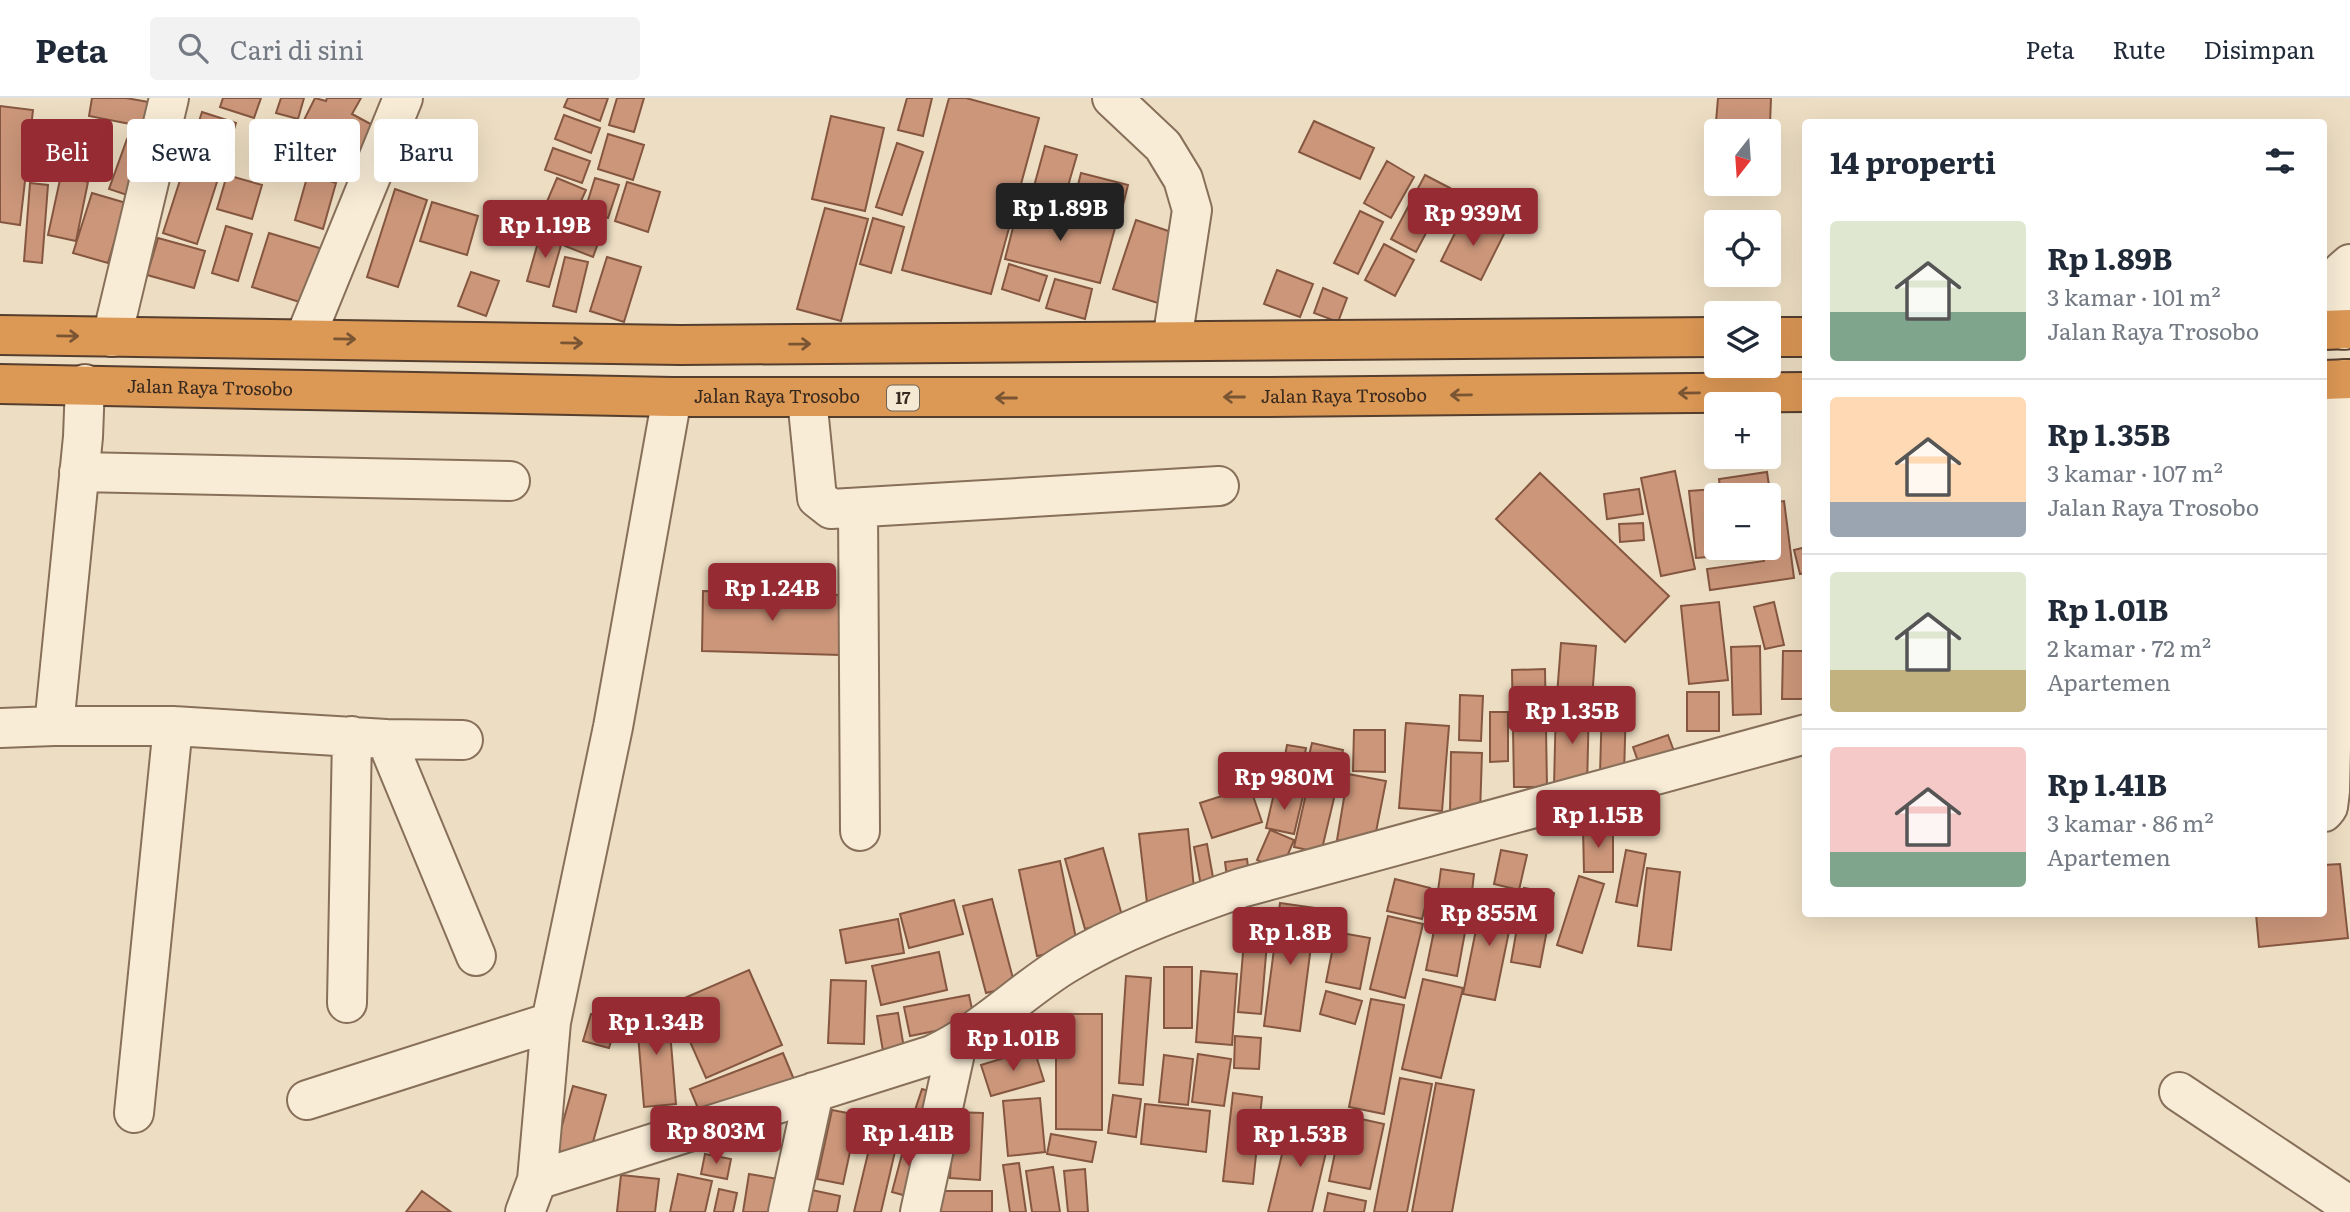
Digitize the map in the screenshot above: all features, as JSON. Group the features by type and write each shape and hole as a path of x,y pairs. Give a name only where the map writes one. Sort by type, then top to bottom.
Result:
{"highway":[{"path":"0,335 681,345 1704,337"},
{"path":"1781,337 1802,337"},
{"name":"Jalan Raya Trosobo","path":"0,384 807,398 1802,392"}],"street":[{"path":"111,337 169,98"},
{"path":"304,338 403,98"},
{"path":"1112,98 1163,146 1183,179 1192,210 1172,341"},
{"path":"2339,330 2342,271 2350,264"},
{"path":"2327,808 2330,791 2331,492 2340,379"},
{"path":"54,726 85,384"},
{"path":"672,397 613,727 551,1022 531,1196 814,1092 932,1055 957,1044 1065,965 1151,920 1255,884 1802,735"},
{"path":"807,398 817,498 831,509 1219,485"},
{"path":"79,472 510,481"},
{"path":"858,508 860,831"},
{"path":"134,1113 173,726"},
{"path":"0,728 173,726 369,738 463,740"},
{"path":"369,738 476,956"},
{"path":"347,1003 369,738"},
{"path":"307,1100 551,1022"},
{"path":"920,1212 957,1044"},
{"path":"2179,1091 2350,1206"},
{"path":"788,1212 814,1092"}],"building":[{"path":"92,98 126,98 160,104 158,119 127,119 127,123 89,116"},
{"path":"223,98 261,98 254,118 220,107"},
{"path":"281,98 304,98 298,119 276,113"},
{"path":"315,98 326,101 327,98 361,98 352,114 374,126 374,136 360,163 360,119 304,119"},
{"path":"568,98 608,98 600,121 564,107"},
{"path":"617,98 644,98 634,132 609,125"},
{"path":"907,98 932,98 923,136 898,130"},
{"path":"949,98 966,98 1039,118 991,294 902,270"},
{"path":"1718,98 1771,98 1770,119 1716,119"},
{"path":"0,106 33,110 32,119 21,119 21,182 25,182 20,225 0,222"},
{"path":"202,112 224,119 200,119"},
{"path":"564,115 600,128 591,153 555,139"},
{"path":"831,116 884,128 865,211 812,199"},
{"path":"1314,121 1374,148 1360,179 1299,152"},
{"path":"608,134 644,145 633,180 598,169"},
{"path":"127,139 127,182 135,182 130,196 109,189"},
{"path":"897,143 923,152 902,215 876,207"},
{"path":"1045,146 1077,155 1061,210 1030,201"},
{"path":"553,148 590,161 582,183 545,170"},
{"path":"1387,161 1414,177 1391,218 1364,203"},
{"path":"1081,173 1128,185 1118,225 1071,213"},
{"path":"1425,175 1450,188 1416,252 1391,239"},
{"path":"235,177 262,185 252,219 217,209 225,182 235,182"},
{"path":"557,178 586,190 568,230 540,218"},
{"path":"595,178 619,185 608,218 585,210"},
{"path":"59,182 88,182 76,241 48,235"},
{"path":"179,182 217,182 197,244 163,233"},
{"path":"306,182 336,183 323,229 295,220"},
{"path":"627,182 660,192 648,232 615,221"},
{"path":"30,183 48,185 42,263 24,261"},
{"path":"395,189 427,200 398,287 367,277"},
{"path":"92,193 126,203 108,263 73,253"},
{"path":"432,202 478,216 467,255 420,241"},
{"path":"1019,204 1115,228 1100,283 1005,259"},
{"path":"825,208 868,219 841,321 797,309"},
{"path":"1360,211 1383,222 1358,274 1334,263"},
{"path":"1464,215 1504,234 1481,280 1441,261"},
{"path":"577,217 604,227 593,257 565,246"},
{"path":"873,218 904,227 891,273 860,264"},
{"path":"1136,220 1180,235 1158,303 1113,289"},
{"path":"226,226 252,234 238,281 212,273"},
{"path":"541,232 563,238 549,287 527,281"},
{"path":"269,233 326,250 309,305 252,287"},
{"path":"158,238 205,251 194,288 147,275"},
{"path":"1384,244 1414,260 1395,296 1365,280"},
{"path":"565,257 588,262 576,312 553,306"},
{"path":"607,257 641,267 624,322 590,311"},
{"path":"1009,264 1047,276 1039,301 1002,289"},
{"path":"1277,270 1313,284 1300,317 1264,304"},
{"path":"471,272 499,281 486,316 458,306"},
{"path":"1055,279 1092,289 1085,319 1046,308"},
{"path":"1323,288 1347,298 1338,322 1314,313"},
{"path":"1675,471 1695,569 1661,576 1641,478"},
{"path":"1767,472 1769,483 1720,483 1719,479"},
{"path":"1540,473 1669,596 1625,642 1496,519"},
{"path":"1639,489 1643,514 1607,519 1604,494"},
{"path":"1704,490 1704,557 1696,558 1689,491"},
{"path":"1781,501 1784,501 1794,578 1710,590 1707,569 1781,560"},
{"path":"1643,523 1644,540 1620,542 1619,524"},
{"path":"1802,548 1802,574 1800,574 1794,550"},
{"path":"703,591 842,595 840,655 702,651"},
{"path":"1719,602 1728,680 1689,684 1681,606"},
{"path":"1774,602 1784,645 1765,649 1754,607"},
{"path":"1561,643 1596,646 1592,698 1557,695"},
{"path":"1760,646 1761,714 1733,715 1731,647"},
{"path":"1783,651 1802,651 1802,699 1782,699"},
{"path":"1545,669 1547,787 1514,787 1512,670"},
{"path":"1687,692 1719,692 1719,731 1687,731"},
{"path":"1460,695 1483,696 1481,741 1459,740"},
{"path":"1556,704 1589,705 1587,787 1554,786"},
{"path":"1602,705 1626,705 1624,775 1600,774"},
{"path":"1490,712 1508,712 1508,761 1490,762"},
{"path":"1406,723 1449,726 1442,811 1399,808"},
{"path":"1354,730 1385,730 1385,772 1353,771"},
{"path":"1668,735 1675,754 1640,767 1633,747"},
{"path":"1312,743 1343,750 1339,767 1308,760"},
{"path":"1287,745 1306,748 1300,782 1281,778"},
{"path":"1451,752 1482,753 1480,814 1450,813"},
{"path":"1312,767 1340,773 1321,853 1294,847"},
{"path":"1348,774 1386,781 1373,847 1337,840"},
{"path":"1250,787 1262,822 1212,838 1200,803"},
{"path":"1275,789 1303,796 1294,834 1266,828"},
{"path":"1583,828 1613,828 1613,872 1584,872"},
{"path":"1188,829 1195,898 1147,903 1139,834"},
{"path":"1270,830 1294,840 1281,871 1257,860"},
{"path":"1207,844 1216,894 1203,897 1194,847"},
{"path":"1103,848 1123,919 1085,929 1065,859"},
{"path":"1501,850 1527,855 1519,890 1494,884"},
{"path":"1626,850 1646,854 1637,906 1616,902"},
{"path":"1247,859 1250,882 1228,885 1225,862"},
{"path":"1060,861 1078,948 1037,956 1019,870"},
{"path":"2340,864 2348,938 2259,947 2256,917 2327,917 2327,865"},
{"path":"1647,868 1680,872 1671,950 1638,946"},
{"path":"1441,869 1474,874 1470,909 1436,905"},
{"path":"1579,876 1604,884 1582,953 1557,945"},
{"path":"1395,879 1430,888 1422,919 1387,911"},
{"path":"1524,888 1554,893 1540,967 1511,962"},
{"path":"1483,895 1515,902 1495,1000 1463,994"},
{"path":"992,899 1015,986 986,993 963,906"},
{"path":"954,900 963,934 909,948 900,914"},
{"path":"1280,903 1316,908 1300,1031 1264,1026"},
{"path":"1438,911 1468,916 1457,976 1426,970"},
{"path":"1388,916 1423,924 1405,998 1370,989"},
{"path":"898,919 904,953 846,963 840,930"},
{"path":"1245,929 1268,931 1261,1014 1238,1012"},
{"path":"1336,932 1370,938 1360,989 1326,982"},
{"path":"939,952 947,990 881,1005 872,966"},
{"path":"1164,967 1192,967 1192,1028 1164,1028"},
{"path":"749,970 782,1045 706,1078 673,1003"},
{"path":"1201,971 1237,974 1232,1045 1196,1042"},
{"path":"1126,976 1151,978 1143,1085 1119,1083"},
{"path":"1423,979 1463,988 1441,1078 1402,1069"},
{"path":"831,980 866,981 864,1044 828,1043"},
{"path":"1326,991 1362,1001 1355,1024 1320,1014"},
{"path":"969,995 975,1023 910,1036 904,1007"},
{"path":"1371,999 1404,1005 1384,1114 1349,1107"},
{"path":"668,1007 676,1104 644,1107 636,1010"},
{"path":"898,1013 906,1060 885,1063 877,1016"},
{"path":"591,1014 617,1022 609,1048 583,1041"},
{"path":"1056,1014 1102,1014 1102,1130 1056,1129"},
{"path":"1235,1036 1261,1038 1259,1069 1234,1068"},
{"path":"1034,1049 1044,1081 991,1096 981,1065"},
{"path":"783,1053 795,1082 702,1118 690,1089"},
{"path":"1198,1054 1231,1059 1224,1106 1192,1102"},
{"path":"1164,1055 1193,1059 1188,1105 1159,1102"},
{"path":"1400,1078 1432,1084 1407,1212 1374,1212"},
{"path":"1436,1083 1474,1090 1452,1212 1412,1212"},
{"path":"573,1086 606,1095 588,1160 555,1151"},
{"path":"922,1089 941,1095 928,1131 910,1125"},
{"path":"1233,1093 1262,1097 1253,1184 1223,1181"},
{"path":"1113,1095 1141,1099 1136,1137 1108,1133"},
{"path":"1040,1098 1045,1152 1008,1156 1003,1101"},
{"path":"1145,1104 1210,1111 1206,1152 1141,1144"},
{"path":"832,1110 858,1115 843,1184 817,1179"},
{"path":"953,1112 983,1113 980,1180 950,1178"},
{"path":"1343,1115 1384,1124 1370,1189 1329,1181"},
{"path":"1290,1121 1331,1131 1312,1212 1268,1212"},
{"path":"875,1124 900,1130 881,1212 854,1212"},
{"path":"1051,1134 1096,1142 1092,1162 1047,1154"},
{"path":"906,1139 924,1145 910,1197 892,1192"},
{"path":"705,1154 731,1159 727,1179 701,1174"},
{"path":"1019,1163 1026,1212 1010,1212 1003,1165"},
{"path":"1053,1167 1060,1212 1032,1212 1026,1171"},
{"path":"1085,1169 1088,1212 1068,1212 1064,1171"},
{"path":"678,1174 712,1181 705,1212 670,1212"},
{"path":"749,1174 784,1180 779,1212 743,1212"},
{"path":"621,1175 659,1179 655,1212 617,1212"},
{"path":"719,1189 737,1193 733,1212 714,1212"},
{"path":"807,1189 840,1196 837,1212 802,1212"},
{"path":"422,1191 451,1212 406,1212"},
{"path":"935,1191 992,1191 992,1212 935,1212"},
{"path":"1328,1193 1366,1201 1364,1212 1324,1212"}]}
